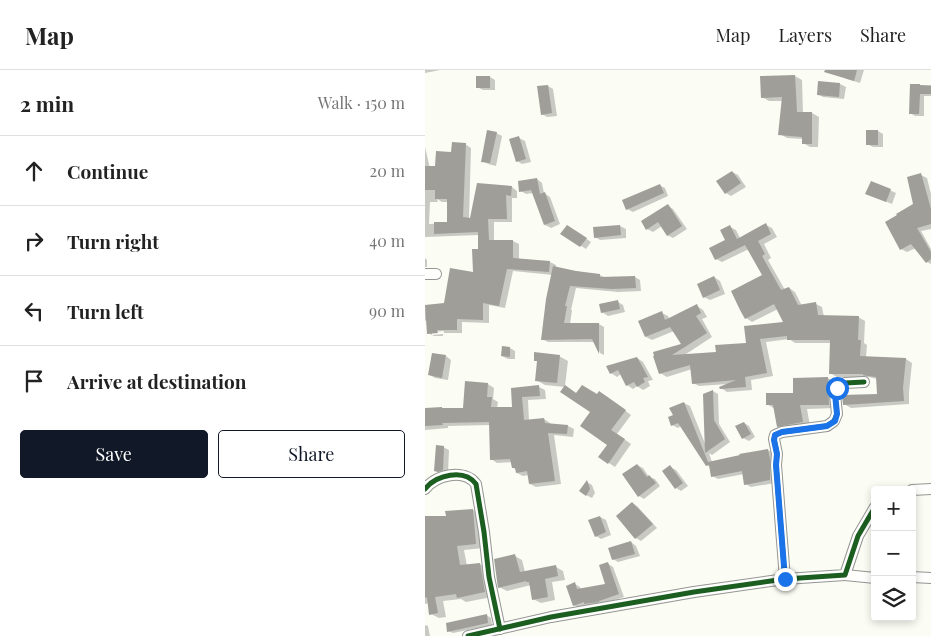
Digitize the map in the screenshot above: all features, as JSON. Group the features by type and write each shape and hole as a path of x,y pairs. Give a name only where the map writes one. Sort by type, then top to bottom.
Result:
{"street":[{"path":"425,274 436,274"},
{"path":"785,579 775,435 782,432 827,426 835,421 837,414 835,394 837,388 845,383 864,382"},
{"path":"425,489 430,483 439,478 463,475 472,479 476,484 489,577 500,629"},
{"path":"916,490 931,490"},
{"path":"845,575 858,536 871,515"},
{"path":"468,636 551,617 694,592 785,579 845,575 871,578"},
{"path":"916,577 931,578"}],"building":[{"path":"825,70 857,70 854,81 824,72"},
{"path":"795,75 797,112 812,112 812,144 802,144 802,137 778,135 782,97 761,98 760,76"},
{"path":"476,76 490,76 490,88 476,88"},
{"path":"818,81 840,83 839,97 817,95"},
{"path":"910,84 931,86 931,94 920,94 919,114 909,114"},
{"path":"548,85 552,113 541,115 537,86"},
{"path":"487,130 497,132 490,163 481,162"},
{"path":"866,130 878,130 878,145 866,145"},
{"path":"519,136 526,159 516,162 509,139"},
{"path":"452,142 466,143 463,217 470,218 477,183 512,186 511,196 506,195 507,219 488,219 489,240 513,240 513,258 550,261 549,272 507,269 499,306 483,303 483,320 457,319 457,330 437,330 438,333 427,334 425,305 444,303 450,268 473,272 472,249 478,249 478,232 434,234 434,222 447,222 447,199 435,199 435,190 425,190 425,166 435,166 436,151 451,152"},
{"path":"732,171 741,183 725,194 716,181"},
{"path":"921,173 931,209 931,224 917,228 931,252 931,259 926,263 911,244 900,250 885,222 913,204 907,177"},
{"path":"537,178 540,194 545,192 555,221 544,225 531,190 519,192 518,181"},
{"path":"871,181 891,189 886,202 865,194"},
{"path":"660,184 664,193 626,210 622,200"},
{"path":"668,204 682,226 667,236 658,222 646,230 641,221"},
{"path":"766,223 771,234 758,241 765,254 762,256 781,290 789,287 798,305 816,302 818,315 859,316 858,340 861,340 860,356 906,358 903,388 904,401 843,405 842,395 877,394 876,377 863,374 829,374 830,340 787,340 787,336 760,339 767,373 745,377 746,387 720,389 719,387 736,380 692,384 690,365 659,374 653,352 681,344 670,327 645,337 638,321 662,311 665,320 697,304 701,313 696,316 707,333 672,355 716,352 715,345 746,343 744,326 783,322 774,304 745,319 740,310 731,291 762,275 745,245 715,260 709,248 725,240 720,230 730,225 737,239"},
{"path":"567,225 587,238 580,247 560,234"},
{"path":"620,225 621,235 594,238 593,227"},
{"path":"553,266 600,274 600,277 635,276 636,288 612,289 570,286 565,306 567,306 564,323 599,323 599,354 592,339 541,340 546,299"},
{"path":"714,276 720,290 703,298 697,284"},
{"path":"618,300 620,309 601,313 599,304"},
{"path":"502,346 510,347 510,357 501,356"},
{"path":"534,352 560,355 557,383 535,381 537,361 534,361"},
{"path":"432,353 446,355 442,378 428,375"},
{"path":"637,357 648,377 643,378 645,382 637,387 634,382 626,386 618,370 610,374 606,366"},
{"path":"828,377 829,405 800,405 803,422 777,427 773,405 766,405 766,393 793,393 793,378"},
{"path":"465,381 488,383 487,397 492,397 491,407 512,407 511,388 539,385 540,396 522,397 524,420 544,418 545,423 568,425 567,434 548,433 555,481 529,484 527,471 516,473 515,468 512,468 510,459 490,460 489,422 442,423 443,425 425,426 425,408 463,408"},
{"path":"565,385 576,393 582,385 597,394 599,391 626,410 611,430 625,439 608,464 598,457 607,445 580,426 590,412 560,392"},
{"path":"713,390 714,420 725,439 705,453 703,394"},
{"path":"684,402 708,462 768,449 770,480 744,485 742,471 711,477 709,465 706,466 678,423 671,426 668,417 673,415 669,408"},
{"path":"744,422 751,434 742,439 735,426"},
{"path":"436,445 444,446 443,470 438,472 434,471"},
{"path":"637,464 647,477 649,475 656,483 638,497 622,474"},
{"path":"670,465 683,483 675,489 662,471"},
{"path":"587,480 590,489 586,496 579,491"},
{"path":"632,502 653,524 635,539 616,516"},
{"path":"473,509 476,544 457,546 460,565 480,563 485,592 457,598 456,594 435,597 438,613 429,615 427,597 425,598 425,516 446,516 445,511"},
{"path":"600,516 606,532 595,537 588,520"},
{"path":"631,541 635,554 612,560 608,548"},
{"path":"515,554 520,572 556,565 558,576 545,579 548,597 532,600 529,582 526,581 498,588 494,559"},
{"path":"608,562 619,594 599,602 584,604 584,602 573,606 566,586 575,582 577,589 605,584 599,565"},
{"path":"487,614 488,623 447,632 446,623"}],"cycle path":[{"path":"785,579 775,435 782,432 827,426 834,421 837,414 836,387 845,383 864,382"},
{"path":"425,489 436,480 450,475 465,476 476,484 489,577 500,629"},
{"path":"468,636 551,617 694,592 785,579 845,575 858,536 871,514"}],"route":[{"path":"785,579 775,435 782,432 827,426 835,421 837,414 835,394 837,388"}]}
